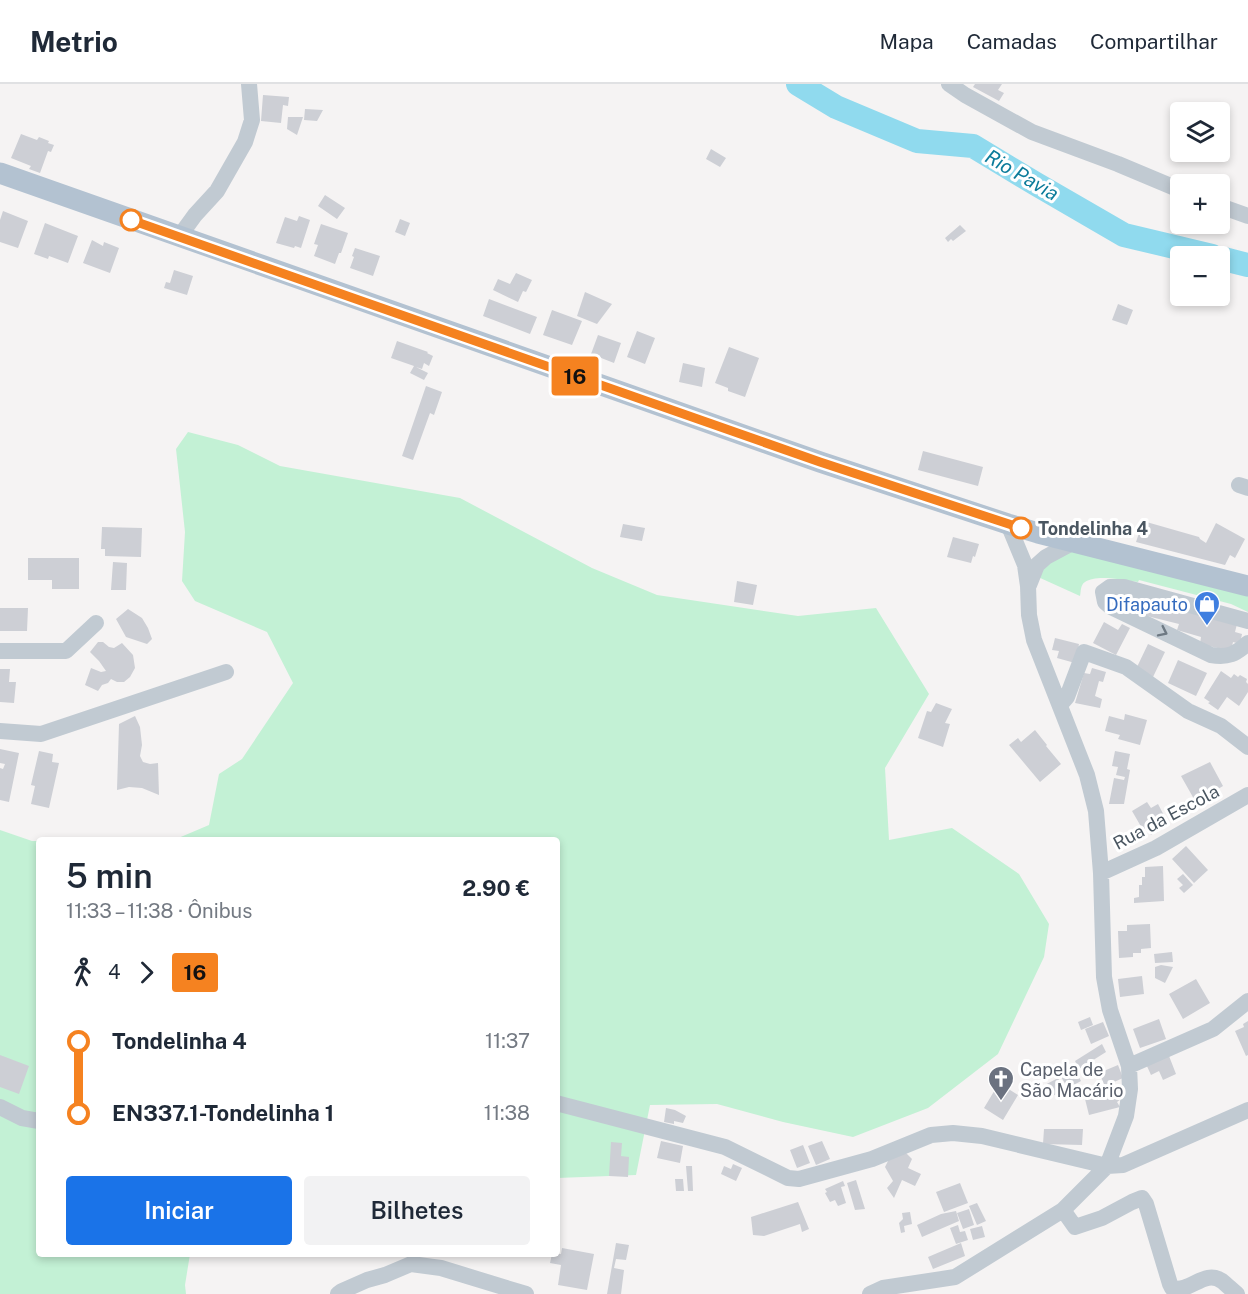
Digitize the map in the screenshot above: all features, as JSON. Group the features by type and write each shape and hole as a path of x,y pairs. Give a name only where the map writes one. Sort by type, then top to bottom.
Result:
{"main road":[{"path":"0,173 820,462 1038,533 1248,585"}],"street":[{"path":"179,237 217,191 245,142 252,120 249,84"},
{"path":"949,84 965,96 1027,129 1170,186"},
{"path":"1230,210 1248,216"},
{"path":"944,1294 956,1277 1063,1210 1107,1166 1126,1116 1130,1089 1129,1066 1110,1010 1104,976 1101,873 1096,811 1087,775 1034,640 1029,615 1025,565 1008,524"},
{"path":"1020,551 1038,533 1046,557"},
{"path":"1028,586 1037,565 1046,557 1074,542"},
{"path":"1248,621 1124,587 1110,587 1103,592 1105,602 1111,607 1211,655 1223,657 1231,655 1248,643"},
{"path":"0,651 66,651 96,622"},
{"path":"1060,705 1067,697 1084,652 1126,667 1188,711 1221,726 1248,747"},
{"path":"0,731 41,734 226,672"},
{"name":"Rua da Escola","path":"1101,873 1156,848 1248,795"},
{"path":"1129,1066 1213,1029 1248,1001"},
{"path":"560,1104 725,1147 788,1178 800,1179 872,1159 931,1135 953,1132 982,1136 1107,1166 1123,1165 1248,1110"},
{"path":"0,1107 22,1118 36,1120"},
{"path":"1063,1210 1075,1227 1102,1218 1142,1198 1146,1204 1172,1288 1178,1290 1209,1277 1220,1280 1237,1294"},
{"path":"338,1294 367,1280 411,1264 441,1268 526,1294"},
{"path":"870,1294 883,1288 956,1277"}],"green space":[{"path":"188,432 238,445 280,466 460,498 592,568 657,595 798,616 876,608 929,694 885,768 889,840 952,828 1019,874 1049,924 1044,957 998,1054 928,1108 853,1137 783,1122 717,1104 650,1105 636,1175 560,1178 560,837 181,837 209,825 219,774 242,759 293,683 267,632 195,601 182,581 185,532 176,449"},
{"path":"1071,551 1248,594 1248,612 1231,604 1139,580 1138,582 1096,578 1082,585 1080,596 1038,577 1043,566"},
{"path":"0,830 36,841 36,1257 190,1257 185,1285 186,1294 0,1294"}],"building":[{"path":"975,84 1002,84 998,90 1004,93 999,101 973,87"},
{"path":"263,95 289,97 288,106 283,105 281,123 261,121"},
{"path":"305,109 323,110 317,121 304,120"},
{"path":"288,117 303,117 297,135 287,129"},
{"path":"21,134 37,140 39,137 54,145 51,152 48,151 40,173 29,169 31,166 11,158"},
{"path":"711,149 726,158 720,167 706,159"},
{"path":"325,195 345,208 337,219 318,206"},
{"path":"3,211 28,221 18,248 0,242 0,220"},
{"path":"299,216 310,220 301,248 276,243 285,217 297,221"},
{"path":"400,219 410,223 405,236 395,232"},
{"path":"45,223 78,236 68,263 49,256 48,259 34,254"},
{"path":"321,224 348,233 335,264 314,256 318,245 314,244"},
{"path":"960,225 966,231 948,242 945,238"},
{"path":"92,240 103,246 104,242 119,248 110,273 83,263"},
{"path":"355,248 380,256 373,276 350,268"},
{"path":"174,270 193,276 187,295 164,288 166,282 170,283"},
{"path":"516,273 532,280 518,302 493,290 498,279 510,284"},
{"path":"585,292 612,304 597,324 577,316"},
{"path":"489,299 537,317 530,334 483,316"},
{"path":"1118,304 1133,310 1127,325 1112,320"},
{"path":"552,310 582,321 572,345 543,335"},
{"path":"637,331 655,338 645,364 627,357"},
{"path":"598,335 621,343 614,363 591,354"},
{"path":"397,341 433,356 429,366 424,363 422,369 416,367 428,373 424,380 410,373 414,366 391,358"},
{"path":"729,347 759,358 745,397 715,383"},
{"path":"683,363 705,368 702,387 679,382"},
{"path":"426,386 442,392 434,415 430,413 413,460 402,456"},
{"path":"923,451 983,467 978,486 918,470"},
{"path":"1143,521 1199,537 1206,543 1216,523 1245,539 1235,558 1230,555 1225,565 1136,542"},
{"path":"623,524 645,528 642,541 620,537"},
{"path":"102,527 142,528 141,557 105,556 105,549 101,549"},
{"path":"953,537 979,544 971,563 947,557"},
{"path":"28,558 79,558 79,589 52,589 52,580 28,580"},
{"path":"113,562 127,563 126,590 111,590"},
{"path":"737,581 757,585 753,605 734,602"},
{"name":"Difapauto","path":"1138,601 1237,624 1235,632 1242,634 1240,644 1233,642 1231,651 1200,644 1201,637 1177,630 1179,624 1135,613"},
{"path":"0,608 28,608 27,631 0,631"},
{"path":"128,609 142,618 148,628 152,639 147,644 126,637 116,619"},
{"path":"1104,622 1118,630 1122,624 1130,628 1116,655 1093,643"},
{"path":"1055,638 1079,644 1075,663 1057,658 1059,651 1052,650"},
{"path":"98,642 114,648 122,643 133,655 135,668 124,682 111,679 98,691 85,685 91,668 101,672 106,671 90,652"},
{"path":"1148,644 1165,652 1153,677 1137,667"},
{"path":"1178,660 1207,673 1196,696 1168,683"},
{"path":"1092,668 1106,672 1103,682 1099,681 1095,696 1102,699 1100,708 1075,703 1084,673 1090,674"},
{"path":"0,669 10,669 9,682 16,682 14,703 0,702"},
{"path":"1221,671 1231,678 1234,674 1247,679 1248,692 1239,706 1227,697 1218,710 1204,698"},
{"path":"936,703 952,709 945,723 950,724 943,747 918,738 927,711 931,712"},
{"path":"1125,714 1147,720 1140,745 1118,739 1120,735 1105,731 1109,716 1124,720"},
{"path":"135,716 140,727 142,745 140,756 143,762 158,763 159,795 142,788 129,787 117,790 119,724"},
{"path":"1035,730 1061,764 1040,782 1009,745 1018,738 1021,742"},
{"path":"0,749 19,753 9,802 0,800 0,768 3,769 5,764 0,763"},
{"path":"39,751 53,754 52,762 59,763 49,808 31,804 35,786 31,785"},
{"path":"1115,751 1130,754 1127,769 1130,770 1124,804 1109,804 1114,778 1124,780 1125,777 1116,775 1118,767 1112,766"},
{"path":"1210,762 1223,786 1203,798 1201,795 1194,799 1181,776"},
{"path":"1147,802 1151,808 1158,804 1169,825 1151,835 1147,828 1143,830 1132,811"},
{"path":"1186,846 1208,870 1194,883 1172,859"},
{"path":"1163,866 1164,901 1134,903 1134,898 1139,897 1139,885 1142,885 1142,877 1145,877 1145,867"},
{"path":"1183,874 1193,885 1184,893 1179,888 1183,885 1177,879"},
{"path":"1150,924 1151,948 1141,949 1141,953 1133,953 1133,957 1119,958 1118,931 1127,931 1127,925"},
{"path":"1172,952 1173,962 1155,963 1154,954"},
{"path":"1161,965 1173,967 1165,983 1155,978 1155,967"},
{"path":"1142,976 1144,994 1120,997 1118,979"},
{"path":"1196,979 1210,1003 1183,1019 1169,994"},
{"path":"1090,1017 1093,1025 1081,1030 1078,1022"},
{"path":"1159,1019 1166,1039 1140,1048 1133,1029"},
{"path":"1248,1021 1248,1055 1246,1056 1235,1031 1244,1027 1243,1024"},
{"path":"1103,1022 1109,1036 1091,1044 1085,1029"},
{"path":"1102,1044 1106,1052 1079,1069 1075,1061"},
{"path":"0,1055 29,1066 19,1094 0,1087"},
{"path":"1169,1056 1176,1074 1163,1080 1159,1071 1151,1075 1146,1064"},
{"path":"1118,1065 1123,1078 1105,1086 1099,1073"},
{"path":"1075,1069 1081,1081 1068,1088 1061,1077"},
{"path":"1058,1078 1064,1090 1047,1099 1041,1087"},
{"name":"Capela de São Macário","path":"999,1083 1018,1095 1003,1120 984,1108"},
{"path":"1118,1091 1121,1099 1117,1102 1120,1107 1089,1115 1085,1099"},
{"path":"666,1108 686,1116 683,1123 664,1122"},
{"path":"1044,1129 1083,1129 1082,1145 1043,1144"},
{"path":"661,1141 683,1146 680,1163 657,1158"},
{"path":"822,1141 830,1159 816,1165 808,1146"},
{"path":"611,1142 622,1143 621,1156 629,1157 628,1177 609,1176"},
{"path":"803,1145 810,1163 797,1168 790,1150"},
{"path":"904,1151 912,1159 908,1168 921,1174 915,1186 902,1180 894,1198 887,1188 893,1181 885,1167 889,1159"},
{"path":"733,1164 742,1168 736,1181 721,1174 724,1166 731,1169"},
{"path":"686,1166 692,1166 693,1191 688,1191"},
{"path":"675,1179 683,1179 684,1191 676,1191"},
{"path":"856,1180 865,1209 855,1210 847,1183"},
{"path":"843,1181 845,1186 841,1187 846,1203 838,1206 835,1200 830,1202 825,1189"},
{"path":"960,1183 968,1203 944,1212 936,1192"},
{"path":"798,1202 809,1229 802,1232 800,1224 764,1236 753,1235 751,1217"},
{"path":"977,1203 986,1221 977,1225 969,1206"},
{"path":"969,1209 974,1225 963,1229 957,1213"},
{"path":"956,1211 959,1221 922,1237 917,1225 941,1214"},
{"path":"910,1212 912,1224 904,1226 905,1232 901,1233 899,1223 903,1219 902,1213"},
{"path":"958,1225 960,1232 965,1231 968,1240 956,1244 950,1228"},
{"path":"982,1226 985,1237 973,1240 970,1229"},
{"path":"616,1243 629,1245 626,1260 616,1259 614,1268 624,1270 621,1294 607,1294"},
{"path":"961,1243 965,1256 933,1269 928,1257"},
{"path":"562,1248 594,1254 587,1290 558,1285 561,1265 550,1263 551,1257 560,1257"}],"waterway":[{"name":"Rio Pavia","path":"798,84 836,107 917,141 973,146 1124,235 1170,246"},
{"name":"Rio Pavia","path":"1230,260 1248,265"}],"bus line":[{"name":"16","path":"131,220 820,462 1021,528"}],"place":[{"name":"Tondelinha 4","path":"1021,528"},
{"name":"Difapauto","path":"1207,627"},
{"name":"Capela de São Macário","path":"1001,1102"}]}
